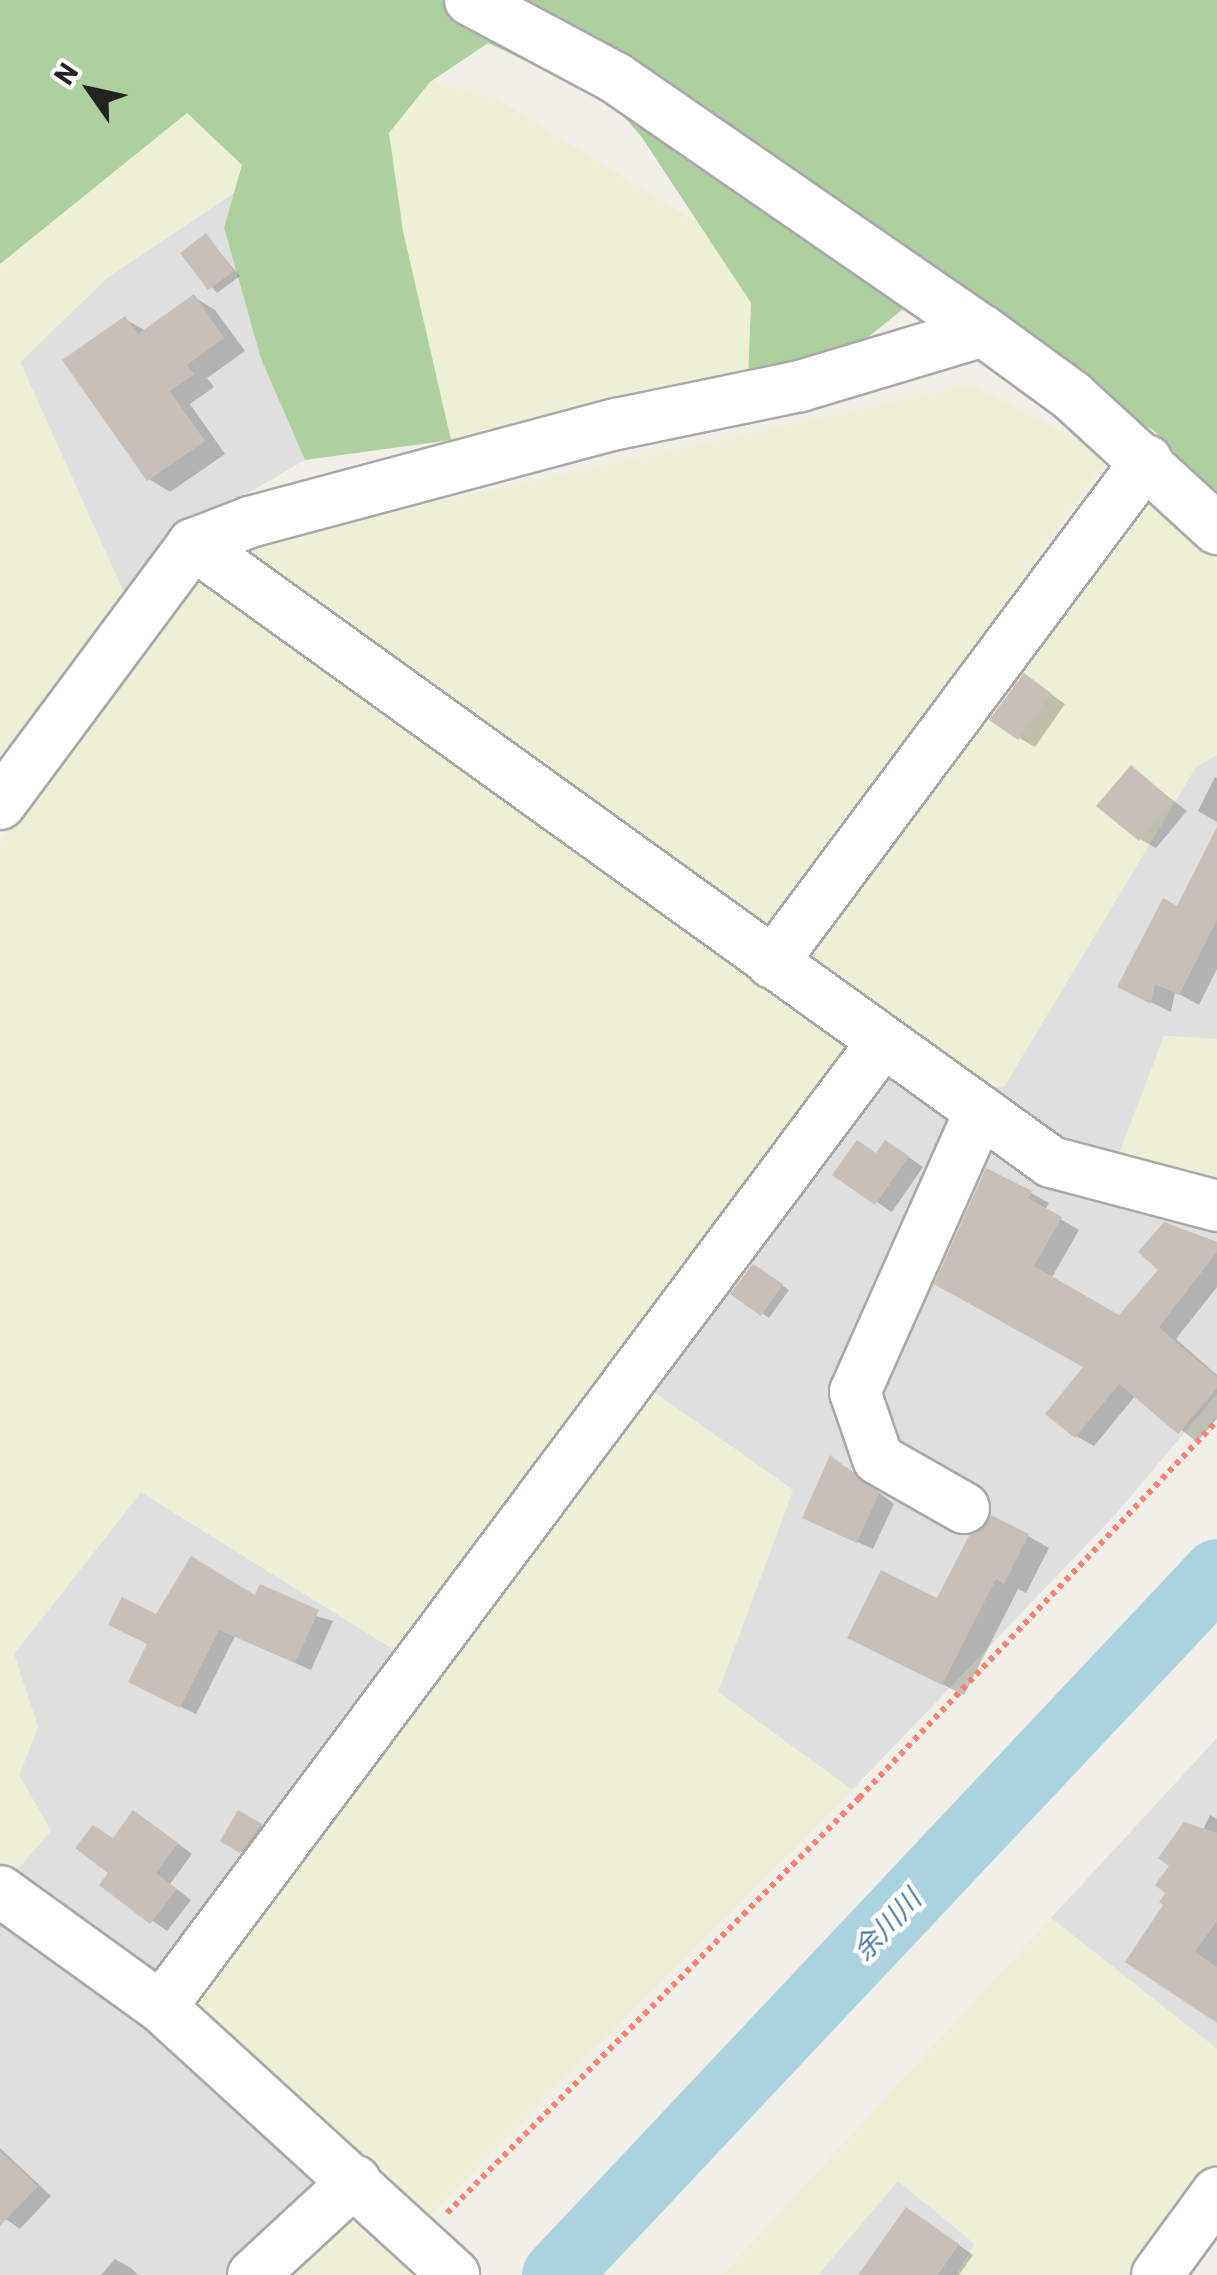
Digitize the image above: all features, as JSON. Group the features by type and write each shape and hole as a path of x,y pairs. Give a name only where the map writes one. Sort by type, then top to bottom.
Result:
{"street":[{"path":"470,0 631,88 983,331 1148,460 1217,529"},
{"path":"0,804 193,544 250,522 617,424 800,386 983,331"},
{"path":"772,963 1148,460"},
{"path":"193,544 1051,1162 1217,1206"},
{"path":"161,2007 882,1043"},
{"path":"964,1508 878,1459 856,1392 980,1111"},
{"path":"0,1891 161,2007 438,2261"},
{"path":"252,2275 355,2181"},
{"path":"1157,2275 1217,2194"}],"path":[{"path":"438,2261 859,1798 1217,1422"}],"shaded area":[{"path":"235,192 224,229 261,359 305,460 201,520 128,602 20,362 107,278"},
{"path":"1217,755 1217,1039 1164,1036 1217,1186 1217,1394 1114,1516 852,1790 718,1692 793,1490 645,1386 886,1065 1196,766"},
{"path":"141,1492 404,1656 327,2185 227,2275 0,2275 0,1889 50,1831 19,1775 38,1727 14,1654"},
{"path":"1217,1738 1217,2049 1051,1918"},
{"path":"898,2180 975,2244 956,2275 818,2275"}],"green space":[{"path":"0,0 1217,0 1217,495 1153,430 918,297 852,350 748,379 751,303 641,136 609,100 488,43 430,82 389,133 403,231 451,440 305,460 261,359 224,228 242,165 187,113 0,264"},
{"path":"430,82 491,95 698,223 751,304 748,379 451,440 399,216 389,133"},
{"path":"187,113 243,165 235,192 107,278 20,362 128,602 0,764 0,265"},
{"path":"970,384 1110,456 768,933 233,546"},
{"path":"1143,489 1217,561 1217,755 1196,767 1004,1087 950,1088 792,973"},
{"path":"195,579 856,1048 404,1656 141,1492 14,1654 38,1727 19,1775 51,1831 12,1876 0,1867 0,841"},
{"path":"1164,1036 1217,1039 1217,1190 1115,1164"},
{"path":"645,1386 793,1490 718,1692 852,1790 421,2224 175,2003"},
{"path":"1051,1918 1217,2049 1217,2162 1136,2275 956,2275 975,2244 898,2181 818,2275 722,2275"},
{"path":"342,2215 414,2275 277,2275"}],"building":[{"path":"206,233 234,271 208,290 180,253"},
{"path":"194,294 224,338 187,365 194,374 170,391 205,441 147,481 62,360 125,316 138,334"},
{"path":"1024,673 1051,693 1018,740 989,720"},
{"path":"1131,765 1173,801 1139,841 1096,806"},
{"path":"1217,827 1217,920 1179,995 1155,984 1151,1004 1117,987 1163,898 1177,906"},
{"path":"857,1140 876,1153 885,1140 909,1156 875,1205 832,1175"},
{"path":"986,1168 1032,1191 1028,1198 1062,1217 1034,1266 1119,1315 1158,1270 1138,1252 1164,1222 1217,1242 1217,1252 1159,1327 1217,1377 1217,1388 1178,1434 1119,1384 1075,1438 1045,1414 1083,1367 934,1284"},
{"path":"753,1264 783,1284 761,1316 730,1294"},
{"path":"830,1455 879,1493 857,1543 802,1518"},
{"path":"991,1515 1029,1534 1004,1584 996,1579 942,1685 847,1638 881,1570 937,1598 969,1536"},
{"path":"191,1556 255,1595 260,1584 319,1610 295,1663 219,1630 180,1708 128,1682 147,1644 108,1625 122,1597 156,1614"},
{"path":"133,1810 178,1843 156,1873 177,1889 150,1924 99,1885 108,1873 75,1848 93,1825 113,1838"},
{"path":"238,1810 262,1824 240,1853 220,1841"},
{"path":"1184,1822 1217,1833 1217,1921 1195,1952 1217,1967 1217,2023 1125,1962 1163,1905 1159,1902 1165,1893 1155,1885 1169,1866 1158,1858"},
{"path":"0,2151 38,2186 0,2226"},
{"path":"906,2207 959,2244 938,2275 858,2275"}],"waterway":[{"name":"余川川","path":"556,2275 1217,1573"}]}
